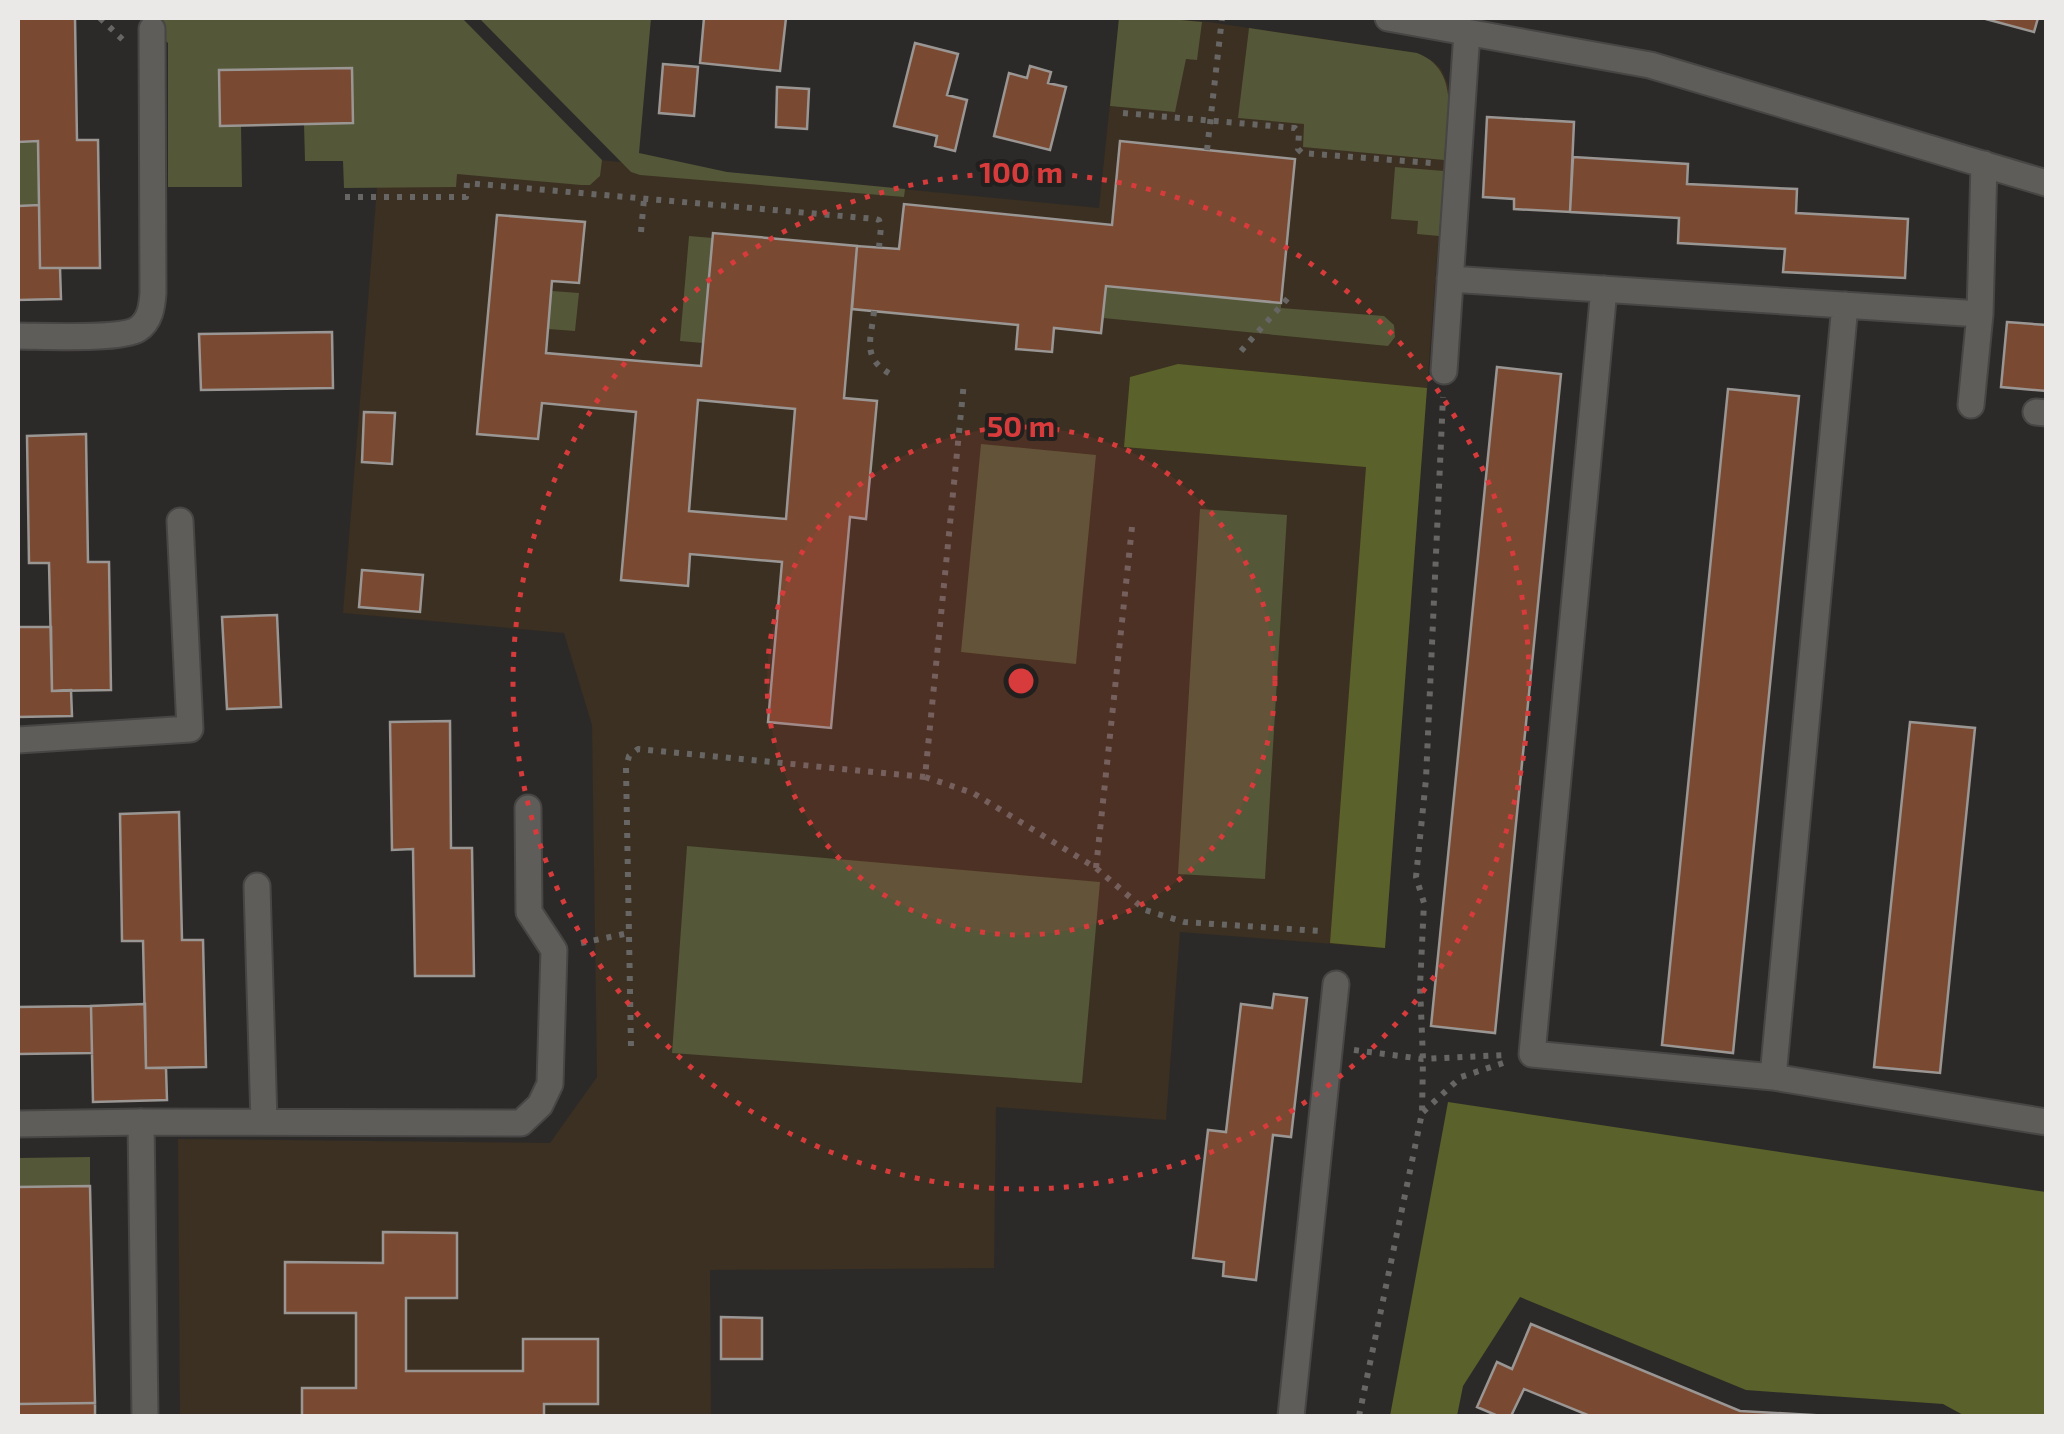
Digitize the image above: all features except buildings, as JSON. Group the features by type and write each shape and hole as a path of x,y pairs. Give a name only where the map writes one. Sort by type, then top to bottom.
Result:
{"street":[{"path":"1388,18 1642,63 2046,183"},
{"path":"18,336 125,334 143,326 150,316 152,29"},
{"path":"1444,370 1467,32"},
{"path":"1971,405 1980,314 1984,164"},
{"path":"1450,279 1980,314"},
{"path":"1604,289 1532,1054 1773,1076 2046,1122"},
{"path":"1773,1076 1845,304"},
{"path":"18,740 190,729 180,521"},
{"path":"18,1124 521,1122 540,1105 550,1084 554,950 529,912 528,808"},
{"path":"257,886 264,1122"},
{"path":"1291,1416 1336,984"},
{"path":"141,1122 145,1416"}],"path":[{"path":"1207,150 1222,18"},
{"path":"1123,113 1297,129 1298,149 1302,153 1458,166"},
{"path":"345,197 466,196 468,184 876,219 881,227 879,247"},
{"path":"641,232 644,199"},
{"path":"1241,351 1288,298"},
{"path":"874,311 871,355 876,364 892,375"},
{"path":"1358,1416 1422,1113 1420,986 1424,903 1416,877 1426,779 1444,370"},
{"path":"925,777 964,382"},
{"path":"1096,868 1132,526"},
{"path":"631,1046 626,768 628,756 638,750 925,777 973,793 1096,868 1145,910 1163,918 1320,930"},
{"path":"588,941 629,933"},
{"path":"1346,1049 1423,1059 1532,1054"},
{"path":"1422,1113 1460,1077 1532,1054"}],"shaded area":[{"path":"1119,18 1209,22 1417,53 1441,69 1448,84 1385,948 1180,932 1166,1120 996,1107 994,1268 710,1270 711,1416 180,1416 178,1139 550,1143 597,1077 592,725 564,633 343,613 381,139 1099,208"}],"green space":[{"path":"148,18 462,18 602,160 600,176 590,185 581,185 457,174 456,187 344,188 343,161 305,161 304,124 353,123 352,68 241,125 242,187 168,187 168,43"},
{"path":"479,18 651,18 639,153 727,172 905,189 904,197 631,172"},
{"path":"1119,18 1202,22 1197,60 1186,59 1175,112 1110,106"},
{"path":"1249,28 1417,53 1431,61 1441,72 1448,99 1444,160 1303,147 1304,124 1238,118"},
{"path":"38,141 39,205 18,206 18,142"},
{"path":"1395,167 1444,171 1439,236 1417,234 1418,221 1391,219"},
{"path":"689,236 713,238 703,343 680,341"},
{"path":"1106,286 1281,303 1281,308 1384,316 1394,325 1395,337 1388,346 1103,318"},
{"path":"552,291 579,293 575,331 548,329"},
{"path":"1178,364 1427,388 1385,948 1330,943 1366,467 1124,447 1130,377"},
{"path":"981,444 1096,455 1076,664 961,652"},
{"path":"1200,509 1287,515 1265,879 1178,874"},
{"path":"687,846 1100,882 1082,1083 672,1053"},
{"path":"1448,1102 2046,1192 2046,1416 1965,1416 1943,1404 1746,1390 1520,1297 1463,1386 1457,1416 1390,1416"},
{"path":"90,1157 90,1186 18,1187 18,1158"}]}
